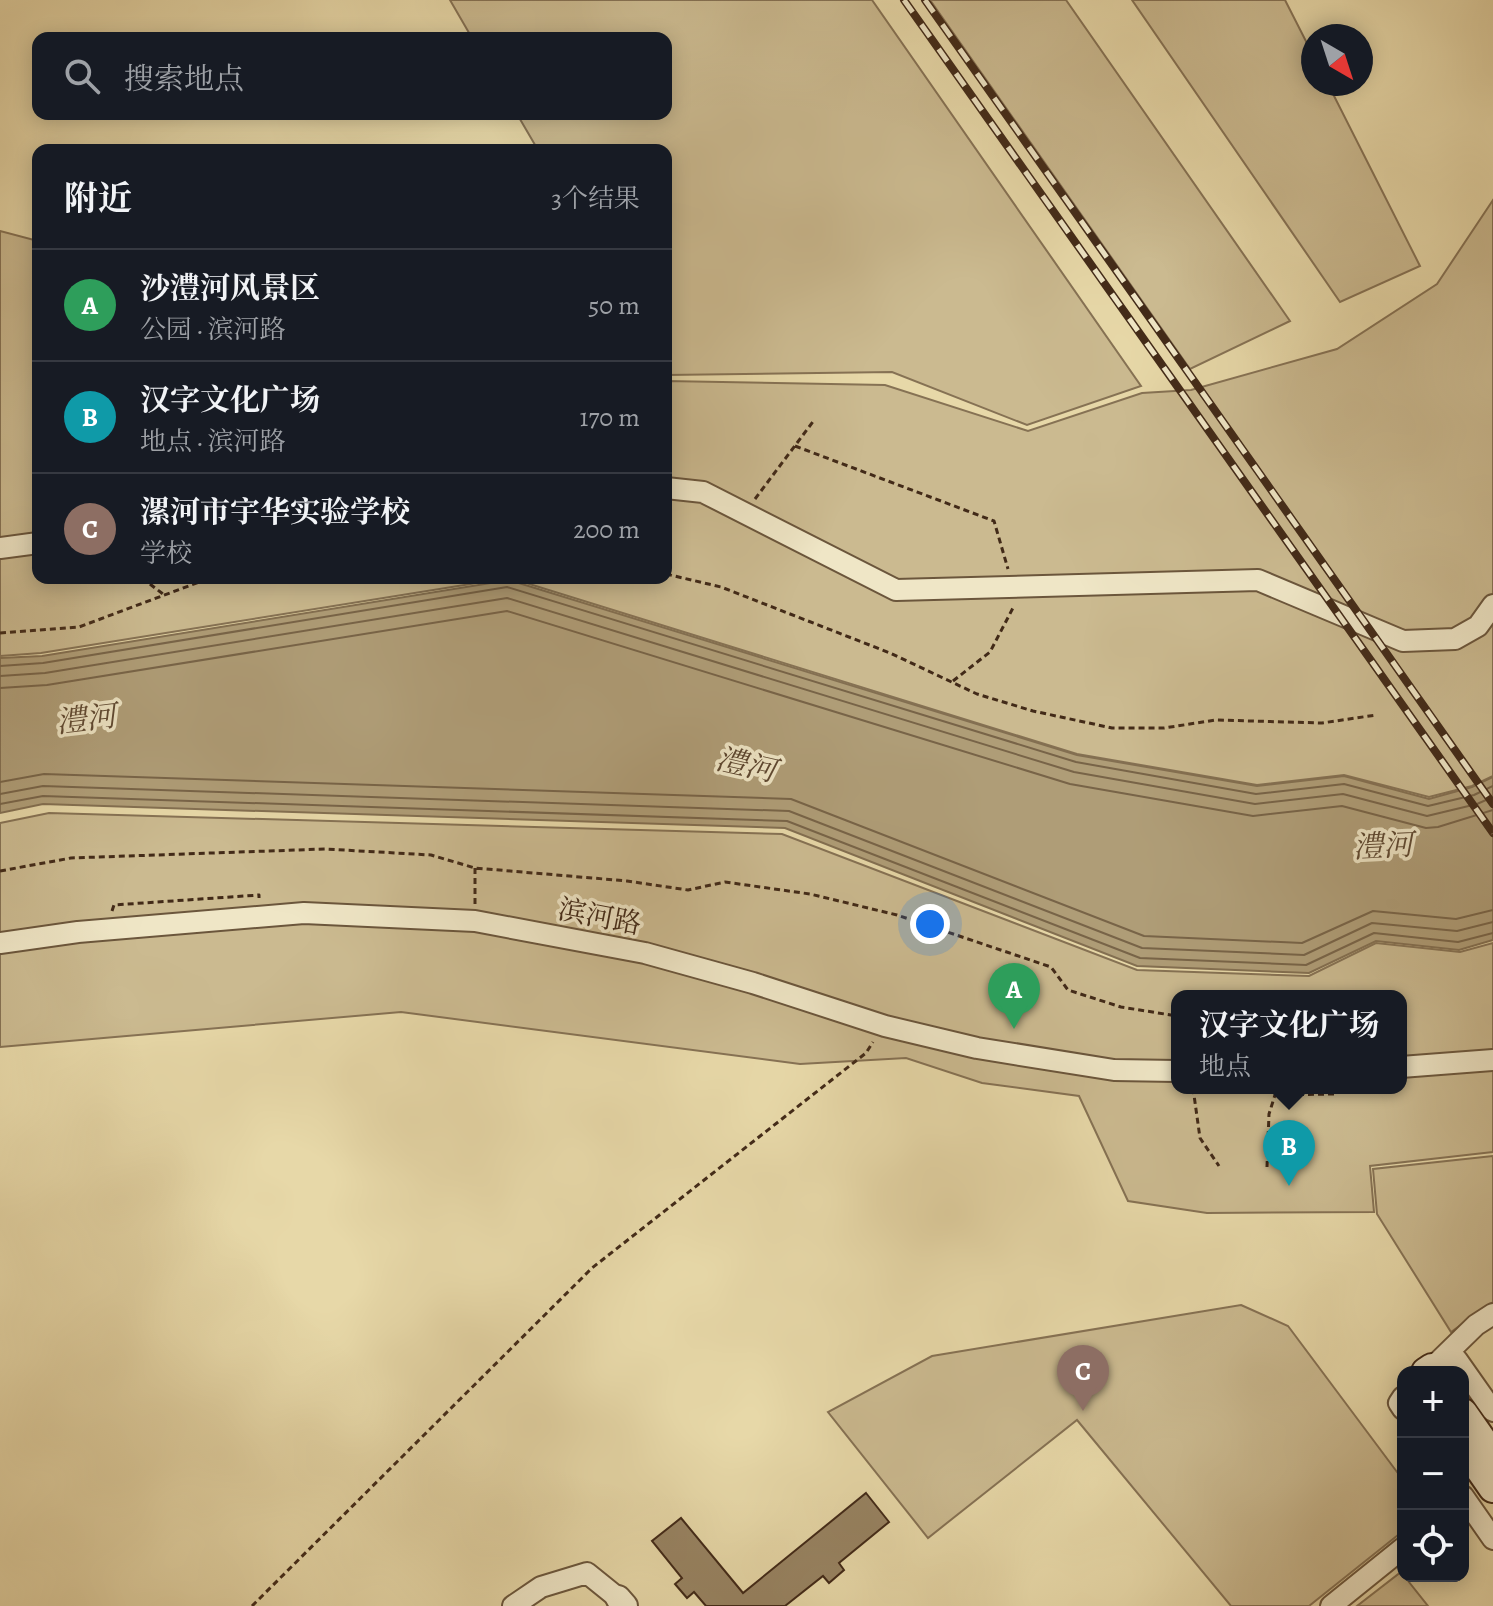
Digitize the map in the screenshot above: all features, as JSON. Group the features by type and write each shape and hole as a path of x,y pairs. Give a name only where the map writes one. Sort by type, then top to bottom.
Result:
{"main road":[{"path":"1469,1422 1493,1456"},
{"path":"1469,1454 1493,1488"}],"street":[{"path":"672,489 703,492 896,590 1258,580 1403,641 1455,639 1478,626 1493,605"},
{"path":"0,548 32,544"},
{"name":"滨河路","path":"0,943 78,932 304,913 475,921 645,953 753,983 885,1026 977,1048 1062,1064 1114,1070 1171,1071"},
{"path":"1407,1067 1493,1060"},
{"path":"1436,1366 1476,1325 1493,1314"},
{"path":"1443,1366 1457,1360 1461,1366"},
{"path":"1469,1377 1493,1411"},
{"path":"1469,1505 1493,1539"},
{"path":"1331,1606 1397,1553"},
{"path":"513,1606 541,1587 587,1573 621,1602"}],"path":[{"path":"745,512 815,419"},
{"path":"795,446 994,521 1018,588 990,652 953,681"},
{"path":"672,575 721,587 890,653 977,694 1033,711 1112,728 1164,728 1216,720 1322,723 1376,715"},
{"path":"150,584 163,594"},
{"path":"0,633 79,627 192,584"},
{"path":"0,871 71,858 325,849 431,855 475,868 627,881 688,890 725,882 810,894 897,915 1051,967 1068,990 1121,1007 1171,1015"},
{"path":"475,868 475,921"},
{"path":"252,1606 592,1268 866,1053 885,1026"},
{"path":"1194,1094 1200,1138 1219,1166"},
{"path":"1267,1167 1269,1114 1275,1095 1334,1094"}],"shaded area":[{"path":"450,0 872,0 1141,386 1027,425 892,372 672,375 672,144 534,144 520,120 672,120 672,32 469,32"},
{"path":"930,0 1066,0 1290,321 1190,369"},
{"path":"1132,0 1285,0 1301,31 1301,96 1334,96 1420,266 1340,302"},
{"path":"1493,200 1493,776 1472,786 1429,797 1344,775 1257,785 1077,754 529,584 672,584 672,381 885,385 1028,431 1142,393 1191,390 1337,349 1437,284"},
{"path":"0,231 32,239 32,584 471,584 41,653 0,656"},
{"path":"49,813 782,834 1137,970 1309,976 1376,943 1460,952 1493,943 1493,1152 1370,1166 1374,1212 1207,1213 1128,1201 1079,1096 982,1083 906,1058 800,1064 401,1012 0,1047 0,823"},
{"path":"1493,1156 1493,1302 1451,1332 1377,1214 1373,1169"},
{"path":"1241,1305 1288,1326 1397,1472 1397,1536 1309,1606 1231,1606 1077,1420 928,1538 828,1412 932,1356"},
{"path":"1397,1575 1397,1582 1409,1582 1428,1606 1357,1606"}],"water":[{"name":"澧河","path":"484,584 522,584 1077,755 1257,786 1344,776 1429,799 1472,787 1493,777 1493,940 1459,950 1376,941 1309,973 1137,966 785,828 43,804 0,813 0,658 42,656"}],"building":[{"path":"866,1493 889,1522 839,1563 844,1570 829,1583 823,1576 785,1606 706,1606 694,1592 687,1598 675,1584 682,1578 652,1541 681,1518 743,1593"}],"railway":[{"path":"904,0 1493,833"},
{"path":"925,0 1493,804"}],"place":[{"name":"沙澧河风景区","path":"1014,1029"},
{"name":"汉字文化广场","path":"1289,1186"},
{"name":"漯河市宇华实验学校","path":"1083,1411"}]}
